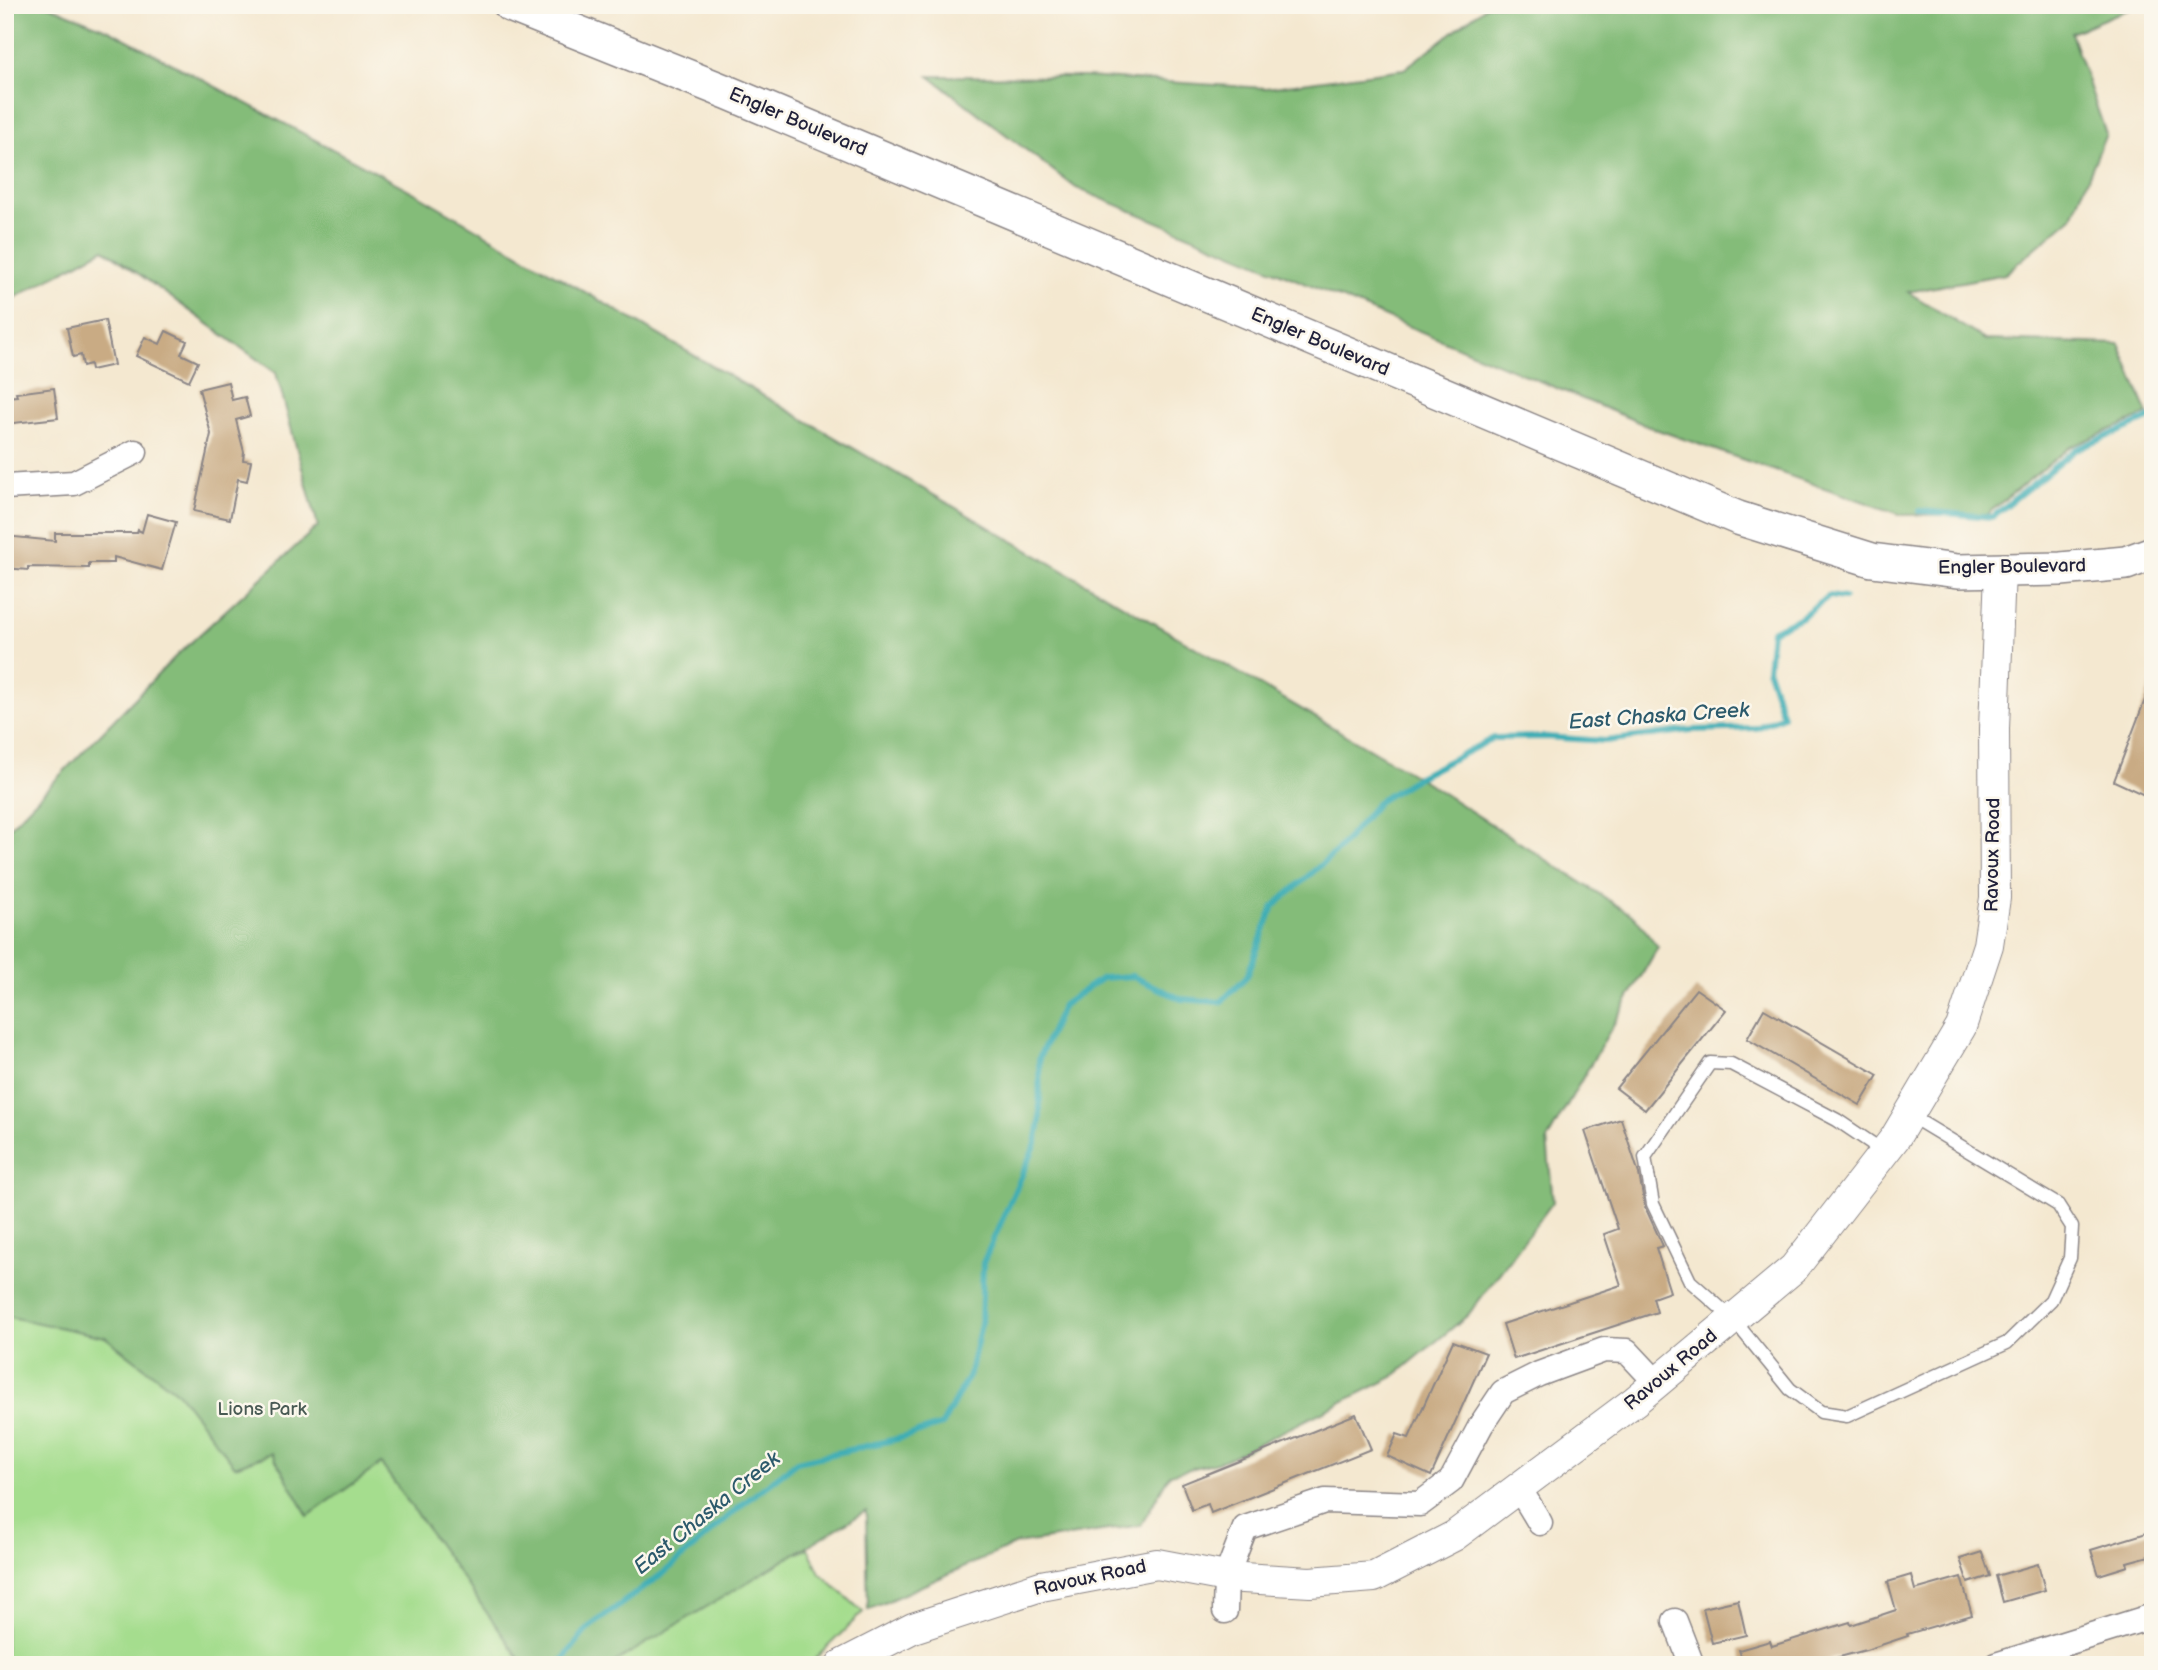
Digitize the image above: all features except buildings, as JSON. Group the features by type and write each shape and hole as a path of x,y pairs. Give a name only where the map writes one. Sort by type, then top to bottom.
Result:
{"main road":[{"name":"Engler Boulevard","path":"510,5 729,93 1738,518 1872,560 1958,571 2061,569 2126,563 2153,553"}],"street":[{"path":"5,487 74,483 135,452"},
{"name":"Ravoux Road","path":"842,1665 913,1628 1041,1586 1157,1564 1226,1577 1310,1582 1374,1577 1454,1536 1657,1383 1794,1268 1895,1138 1909,1115 1961,1027 1988,945 1995,898 1994,729 2000,570"},
{"path":"1225,1611 1226,1577 1245,1528 1325,1501 1420,1504 1451,1481 1481,1425 1503,1392 1539,1374 1604,1350 1627,1351 1657,1383"},
{"path":"1519,1488 1541,1523"},
{"path":"1996,1665 2153,1616"},
{"path":"1675,1621 1692,1665"}],"lane":[{"path":"1883,1152 1838,1120 1731,1065 1710,1063 1645,1157 1653,1204 1690,1281 1733,1319 1790,1389 1821,1412 1847,1416 2007,1343 2051,1300 2070,1258 2072,1227 2058,1205 1909,1115"}],"green space":[{"path":"5,5 47,5 109,30 415,193 1418,777 1635,917 1658,947 1547,1140 1553,1202 1468,1315 1393,1377 1225,1460 1170,1474 1141,1525 1016,1544 868,1610 866,1511 610,1665 524,1665 381,1464 308,1516 272,1453 235,1466 178,1393 105,1337 5,1316 5,832 175,657 318,526 276,373 104,249 5,303"},
{"path":"1488,5 2137,5 2071,33 2106,134 2072,217 2005,274 1908,292 1985,340 2119,344 2148,414 2070,447 1987,514 1902,515 1655,429 1076,188 929,76 1084,77 1266,88 1404,69"},
{"name":"Lions Park","path":"5,826 799,1553 808,1548 820,1573 863,1612 809,1665 5,1665"}],"waterway":[{"name":"East Chaska Creek","path":"1920,511 1992,517 2075,450 2153,417"},
{"name":"East Chaska Creek","path":"559,1665 588,1628 665,1572 744,1503 797,1462 901,1438 942,1425 970,1373 981,1324 983,1263 1036,1143 1040,1121 1039,1058 1063,1005 1102,978 1132,976 1181,999 1221,1002 1247,976 1273,907 1339,849 1378,802 1418,777 1494,738 1546,737 1605,741 1691,730 1756,728 1783,716 1768,670 1772,631 1801,617 1829,596 1844,598"}]}
